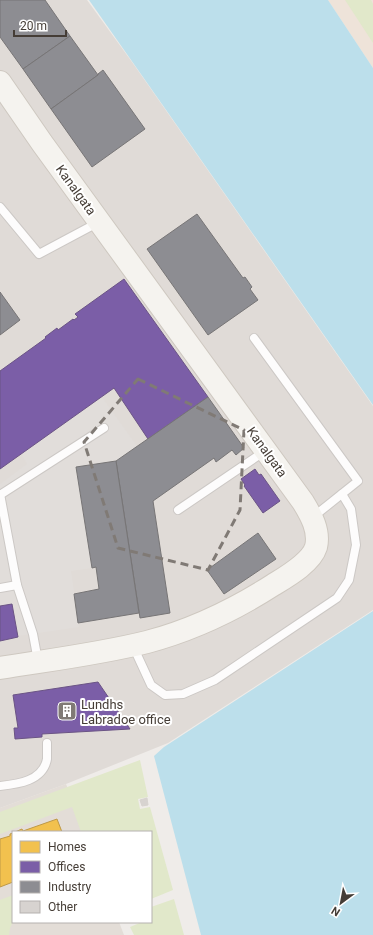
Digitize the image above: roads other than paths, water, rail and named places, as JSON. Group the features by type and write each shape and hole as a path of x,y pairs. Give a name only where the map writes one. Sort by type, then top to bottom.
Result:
{"main road":[{"name":"Kanalgata","path":"0,82 42,143 303,502 315,525 316,548 308,560 286,578 236,607 194,626 133,645 0,668"}],"lane":[{"path":"0,208 39,254 100,222"},
{"path":"254,338 358,481 312,518"},
{"path":"38,662 33,634 17,585 0,494 104,428"},
{"path":"178,510 266,450"},
{"path":"133,645 150,685 165,695 183,694 216,680 338,598 348,580 356,545 351,509 342,494"},
{"path":"0,588 17,585"},
{"path":"0,786 26,782 41,773 46,760 47,743"}],"water":[{"path":"89,0 328,0 373,68 373,405"},
{"path":"373,611 373,935 201,935 154,756 164,747"}],"place":[{"name":"Lundhs Labradoe office","path":"67,711"}]}
